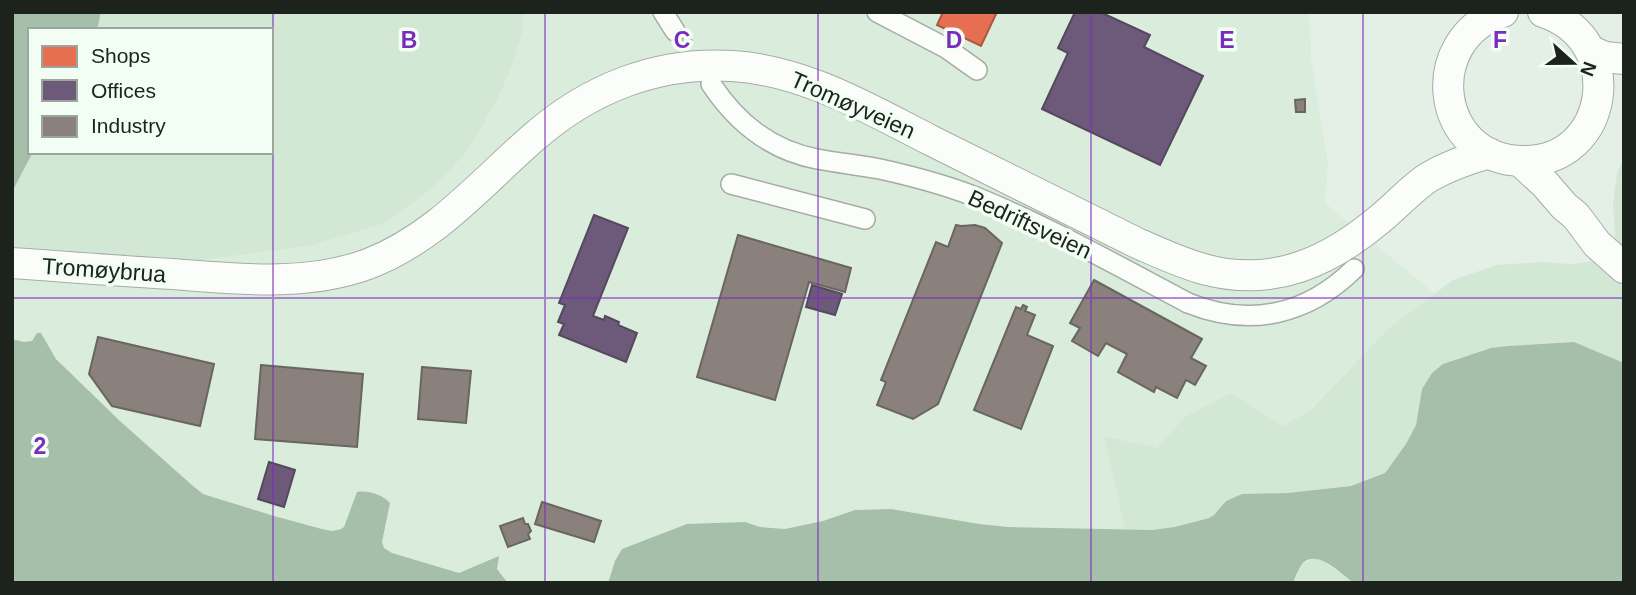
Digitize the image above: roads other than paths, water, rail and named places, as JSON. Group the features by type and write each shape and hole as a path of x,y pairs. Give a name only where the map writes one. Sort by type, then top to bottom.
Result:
{"main road":[{"path":"1503,12 1478,24 1464,38 1449,72 1448,96 1455,119 1473,142 1489,153 1520,161 1544,158 1566,148 1583,132 1597,102 1598,76 1591,51 1580,35 1557,16"},
{"path":"1591,51 1605,57 1624,59"},
{"name":"Tromøyveien","path":"197,276 232,279 302,278 368,264 410,243 434,227 470,198 533,138 583,101 621,82 689,66 749,67 809,82 1137,243 1175,260 1226,274 1270,275 1313,263 1375,224 1429,177 1468,159 1489,153"},
{"path":"1597,102 1624,80"},
{"name":"Tromøyveien","path":"1429,177 1446,146 1455,119"},
{"path":"1566,148 1562,172 1576,216"},
{"path":"1520,161 1576,216 1597,244 1624,268"},
{"name":"Tromøybrua","path":"12,263 197,276"}],"street":[{"path":"663,12 675,31"},
{"path":"877,12 946,48 977,70"},
{"name":"Bedriftsveien","path":"712,84 740,120 774,145 817,159 906,175 986,201 1201,309 1252,316 1288,310 1326,293 1354,269"},
{"path":"731,184 865,219"}],"tunnel":[{"path":"675,31 704,73"}]}
